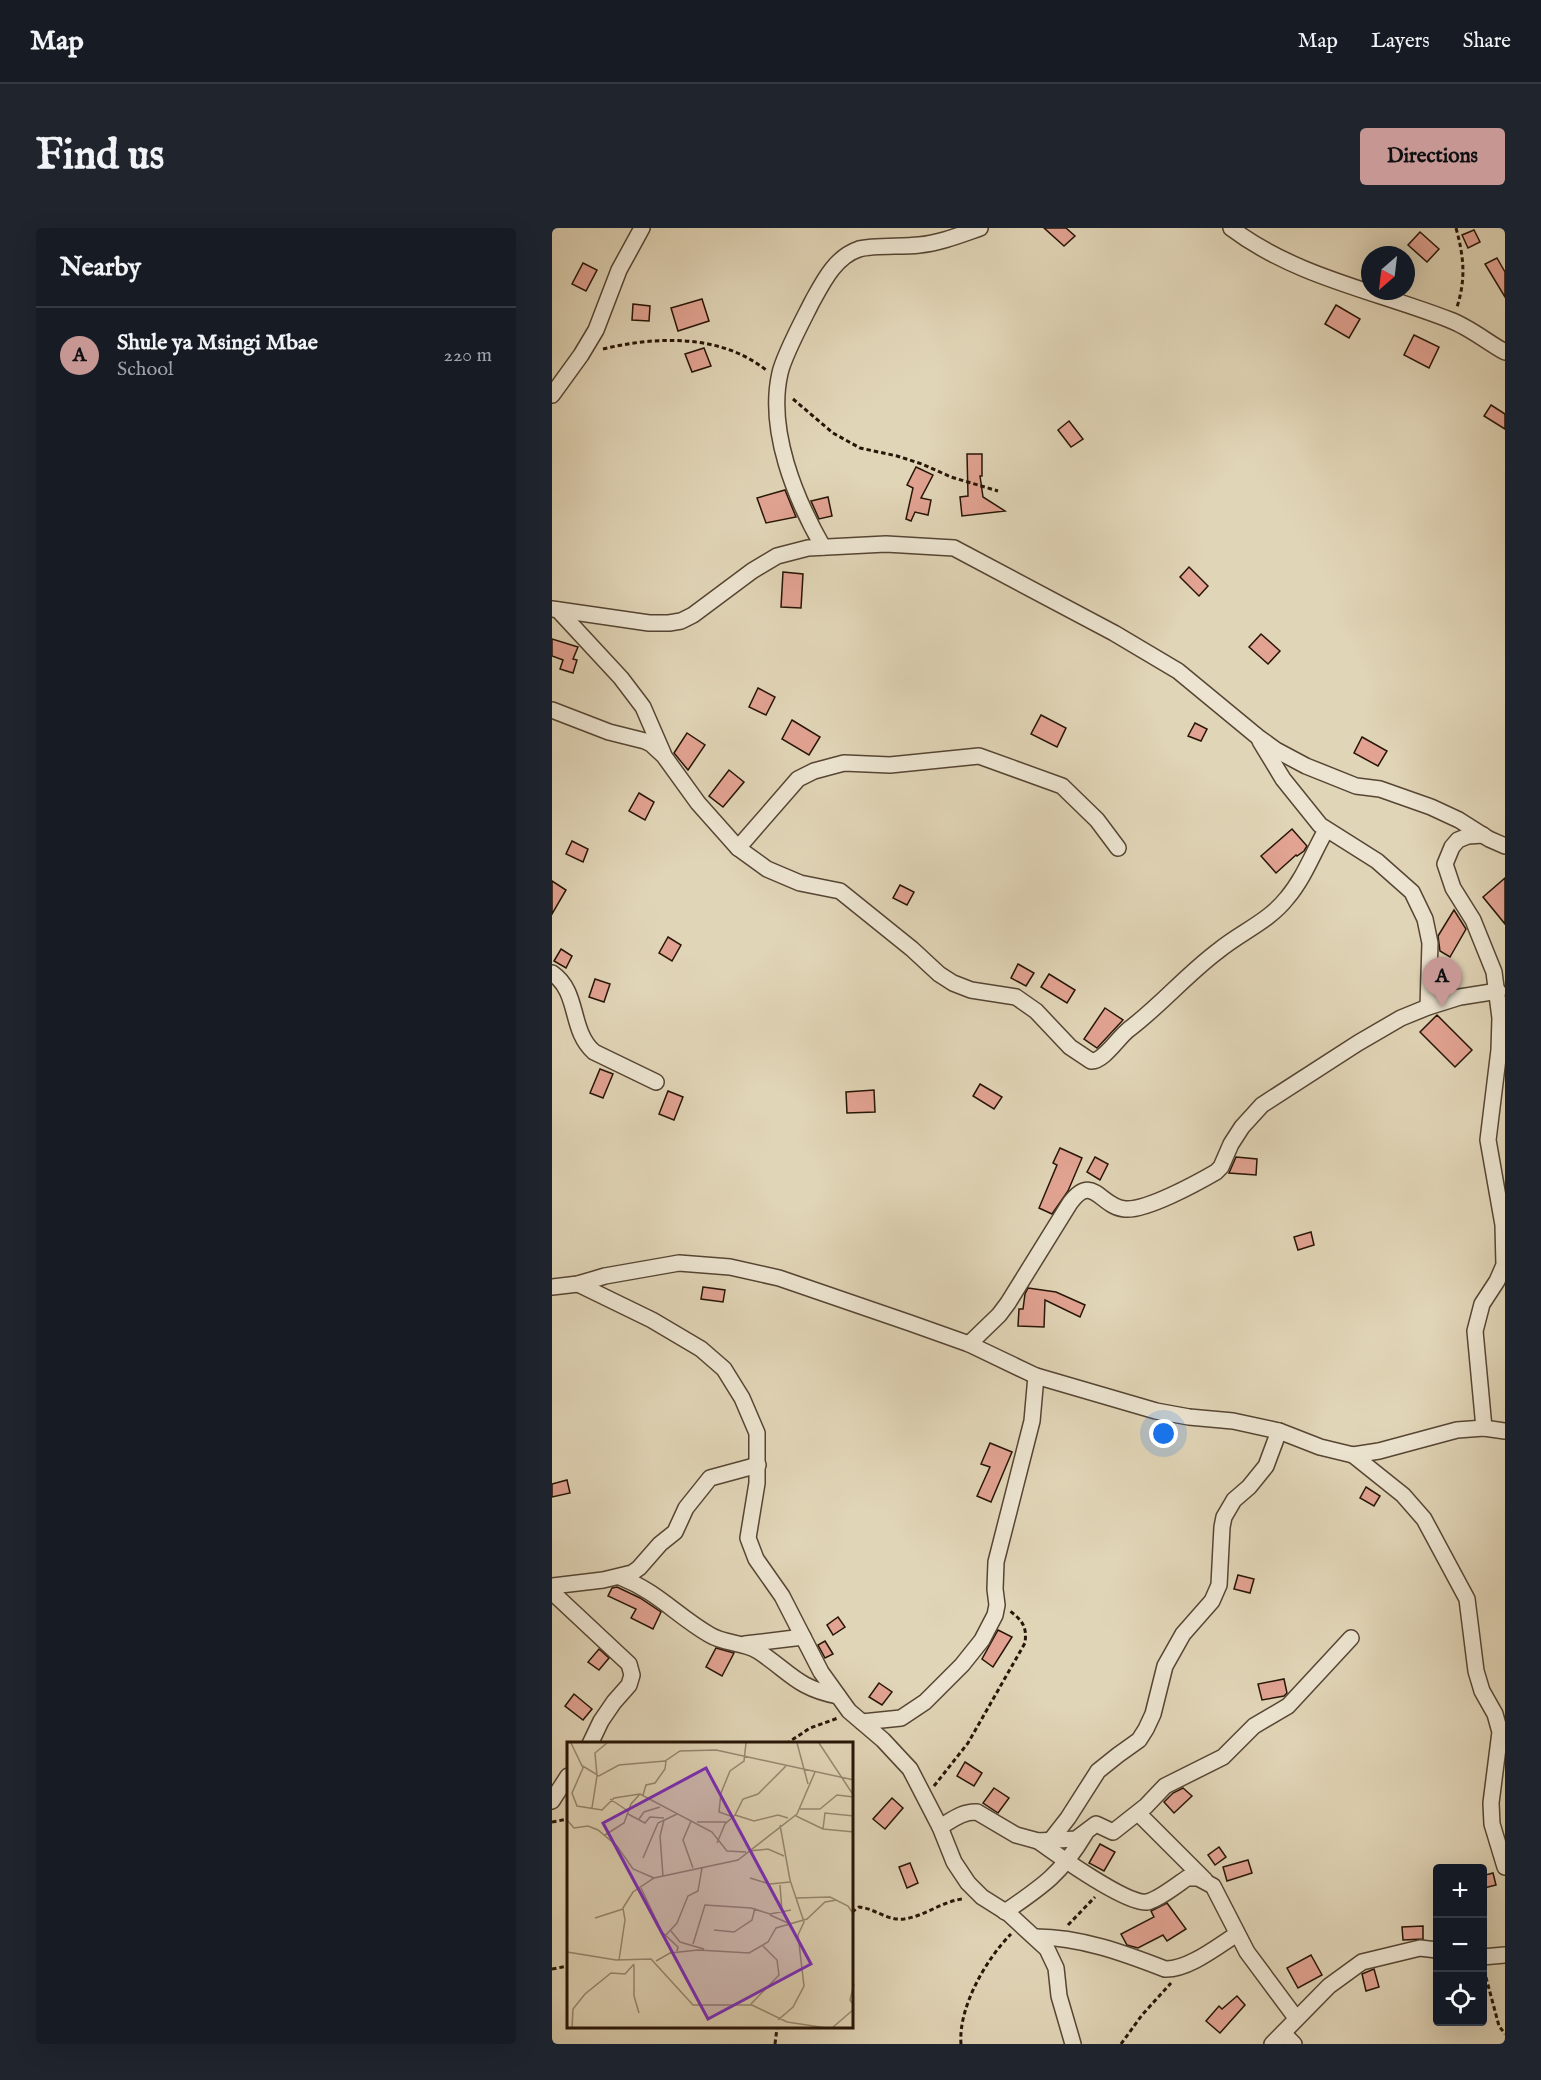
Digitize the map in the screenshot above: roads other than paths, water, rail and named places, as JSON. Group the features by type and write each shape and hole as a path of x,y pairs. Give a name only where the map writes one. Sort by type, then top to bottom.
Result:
{"street":[{"path":"552,395 596,330 619,270 642,228"},
{"path":"823,547 804,513 781,445 779,429 780,371 808,309 827,274 842,259 859,249 920,245 948,240 980,228"},
{"path":"1231,228 1274,255 1335,282 1452,321 1505,352"},
{"path":"555,610 649,624 681,621 777,556 823,547 886,544 954,548 1114,633 1178,671 1276,750 1306,766 1356,786 1380,789 1431,807 1505,846"},
{"path":"555,610 621,678 643,707 664,756"},
{"path":"556,718 645,741 664,756 698,803 738,848 767,869 786,879 840,891 912,949 939,974 971,990 1016,997 1036,1011 1083,1058 1095,1062 1218,951 1267,919 1293,890 1326,830"},
{"path":"1258,737 1283,779 1316,821 1326,830 1377,861 1412,892 1425,919 1430,943 1428,1007"},
{"path":"738,848 798,779 806,774 844,763 890,765 979,756 1062,786 1097,820 1118,848"},
{"path":"1483,835 1468,836 1458,840 1452,846 1445,864 1453,888 1473,920 1494,972 1498,991 1500,1033 1488,1140 1503,1225 1504,1265 1482,1304 1475,1331 1484,1428"},
{"path":"552,973 564,985 571,997 574,1017 587,1046 594,1052 657,1082"},
{"path":"969,1344 1008,1303 1080,1190 1092,1191 1119,1208 1127,1209 1159,1201 1175,1194 1221,1167 1242,1126 1262,1105 1379,1031 1428,1007 1460,997 1498,991"},
{"path":"555,1284 578,1284 605,1276 679,1263 730,1267 779,1278 969,1344 1036,1376 1156,1411 1188,1417 1233,1421 1279,1431 1320,1447 1353,1455 1399,1446 1457,1430 1484,1428 1505,1431"},
{"path":"578,1284 652,1320 701,1349 724,1370 742,1398 757,1433 758,1465 748,1538 756,1559 782,1596 822,1672 849,1712 883,1740 910,1769 940,1827 954,1862 968,1883 982,1898 1021,1924 1047,1949 1053,1959 1059,1996 1072,2044"},
{"path":"862,1722 901,1718 925,1702 962,1665 981,1640 995,1615 996,1562 1032,1420 1036,1376"},
{"path":"1044,1841 1068,1818 1098,1771 1139,1740 1146,1729 1153,1714 1166,1666 1183,1634 1212,1601 1219,1585 1224,1517 1234,1500 1249,1488 1266,1466 1279,1431"},
{"path":"1353,1455 1403,1495 1424,1519 1467,1599 1476,1671 1482,1691 1495,1714 1500,1732 1491,1803 1492,1824 1505,1867"},
{"path":"552,1586 621,1577 632,1573 675,1532 686,1508 710,1478 758,1465"},
{"path":"621,1577 657,1596 696,1626 719,1640 745,1644 803,1637"},
{"path":"552,1592 629,1664 632,1675 629,1685 601,1721 591,1742"},
{"path":"1005,1912 1045,1884 1067,1862 1089,1828 1096,1824 1113,1832 1138,1814 1165,1786 1223,1757 1254,1726 1288,1706 1351,1638"},
{"path":"745,1644 804,1686 821,1693 838,1696"},
{"path":"552,1801 567,1778"},
{"path":"940,1827 967,1813 977,1812 1016,1835 1044,1841 1076,1839 1085,1834"},
{"path":"1138,1814 1213,1886 1252,1960 1296,2018"},
{"path":"1044,1841 1067,1862 1107,1886 1145,1902 1187,1878 1205,1880"},
{"path":"1036,1937 1058,1937 1110,1950 1165,1969 1172,1969 1185,1965 1237,1934"},
{"path":"1272,2044 1329,1986 1362,1962 1420,1948 1433,1950"},
{"path":"1487,1957 1505,1955"},
{"path":"1283,2032 1294,2044"}],"place":[{"name":"Shule ya Msingi Mbae","path":"1442,1007"}]}
